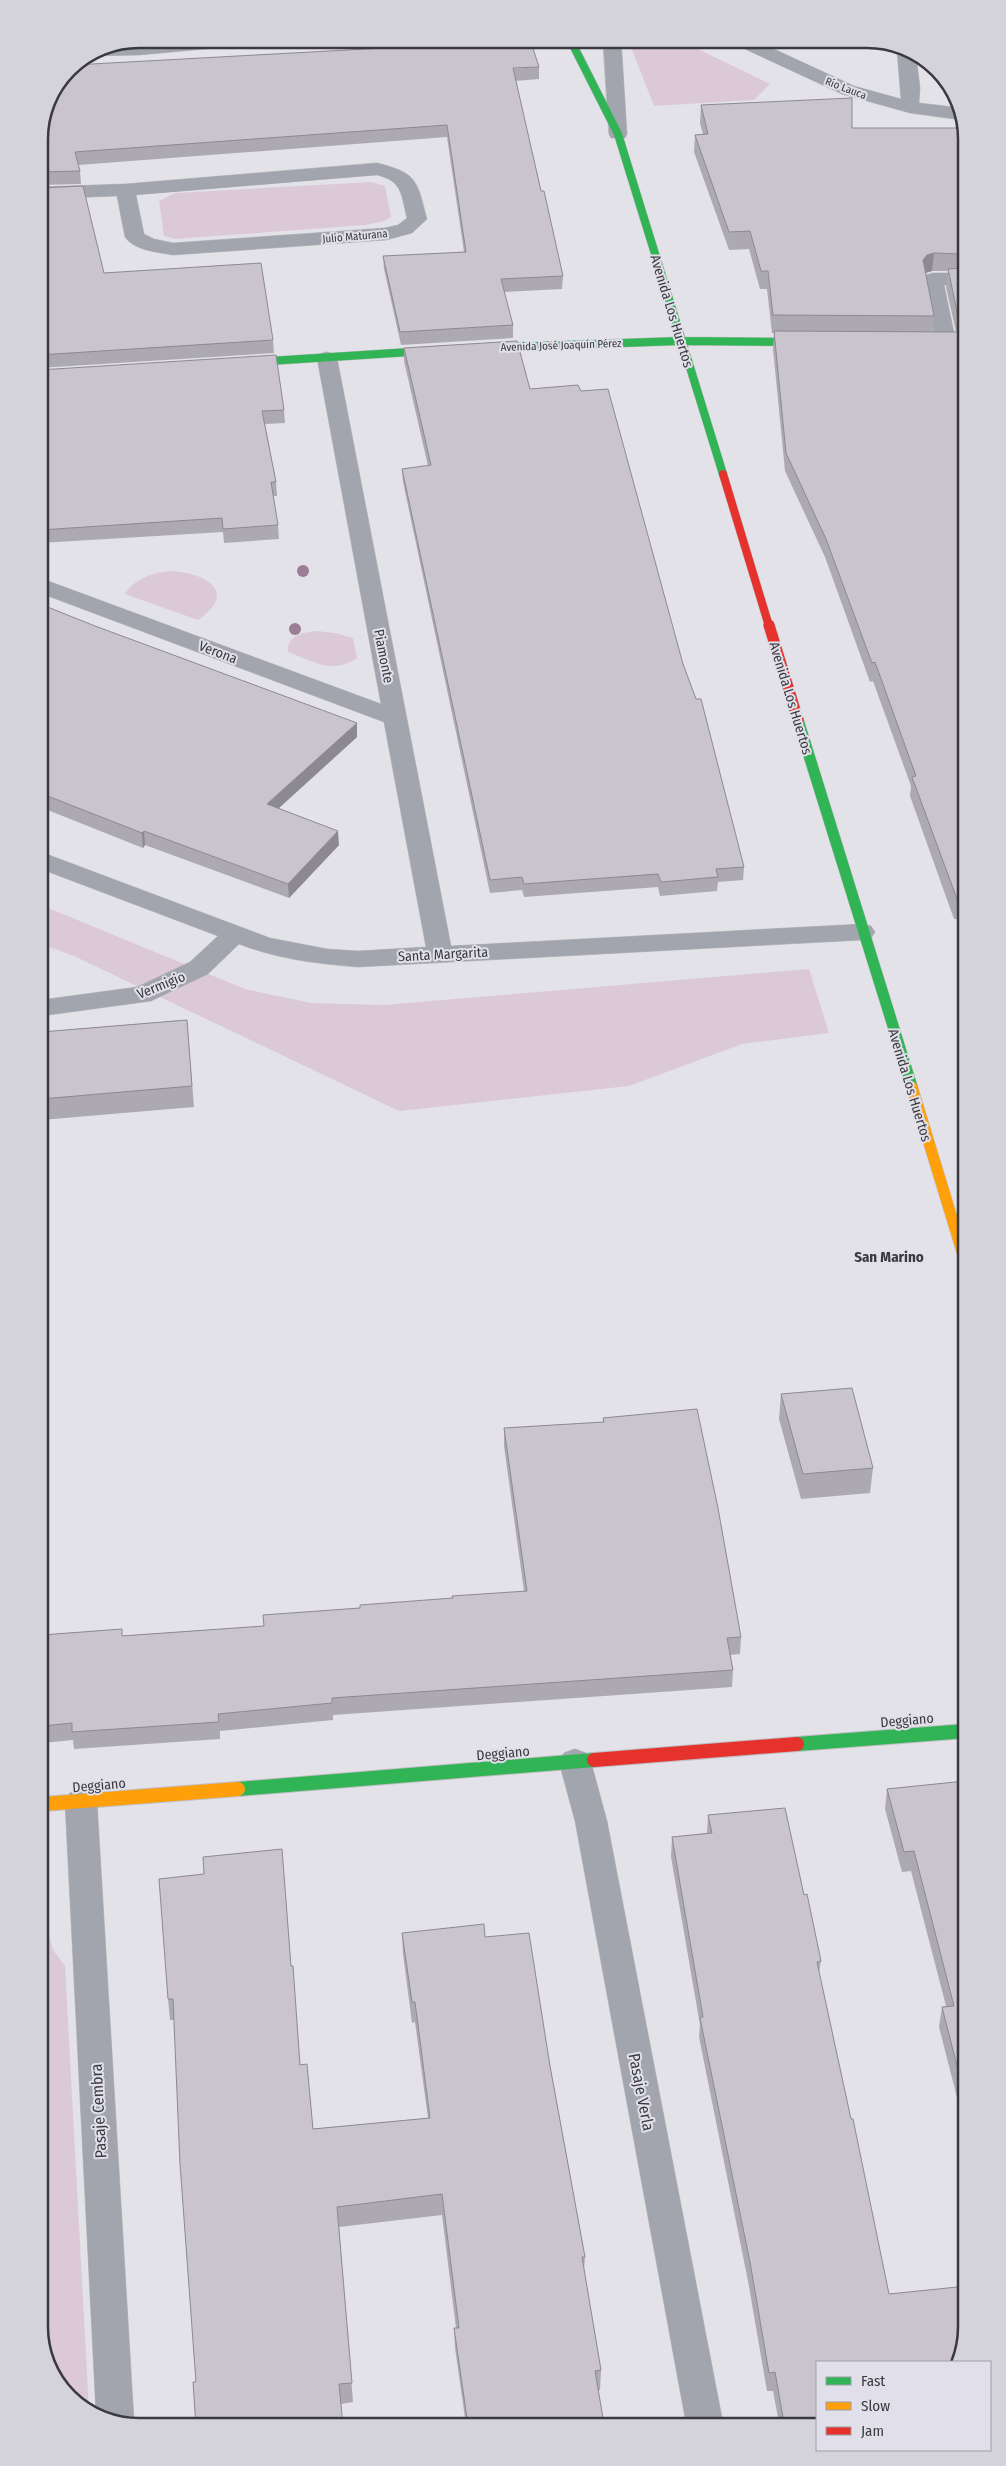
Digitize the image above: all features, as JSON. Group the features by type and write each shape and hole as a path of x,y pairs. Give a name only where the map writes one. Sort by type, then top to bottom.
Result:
{"street":[{"path":"115,51 160,48"},
{"name":"Avenida Los Huertos","path":"575,48 618,134 680,341 958,1240"},
{"name":"Avenida Los Huertos","path":"613,48 618,134"},
{"name":"Río Lauca","path":"757,48 848,90 910,107 955,113"},
{"path":"907,57 911,88 910,107"},
{"name":"Julio Maturana","path":"48,193 125,190 377,169 400,175 406,180 417,219 405,229 386,234 173,249 160,248 135,237 125,190"},
{"path":"946,342 932,279 958,279"},
{"name":"Avenida José Joaquín Pérez","path":"474,348 680,341 818,342"},
{"path":"228,364 454,350"},
{"name":"Piamonte","path":"327,358 440,954"},
{"name":"Verona","path":"48,588 396,718"},
{"name":"Santa Margarita","path":"48,863 265,945 327,957 358,959 862,932"},
{"name":"Vermigio","path":"48,1007 142,995 199,968 236,933"},
{"name":"Deggiano","path":"48,1804 958,1732"},
{"name":"Pasaje Verla","path":"575,1762 591,1821 703,2418"},
{"name":"Pasaje Cembra","path":"81,1802 115,2415"}],"shaded area":[{"path":"631,48 696,48 770,84 754,100 654,106"},
{"path":"372,182 385,186 391,217 385,221 365,225 175,239 164,236 159,201 175,193"},
{"path":"169,571 193,575 204,579 212,585 216,592 216,600 210,609 198,620 125,594 139,580"},
{"path":"317,631 353,638 357,658 340,666 331,666 323,665 288,652 288,646 293,638 307,632"},
{"path":"48,908 245,989 311,1003 384,1005 809,969 829,1033 742,1044 629,1086 399,1111 74,956 48,947"},
{"path":"48,1932 53,1950 65,1966 89,2403 74,2392 63,2378 52,2357 49,2345"}],"building":[{"path":"384,48 533,48 539,67 513,68 541,191 544,191 563,276 501,279 513,325 400,332 383,256 466,252 447,125 75,152 80,171 48,172 48,127 54,104 66,83 86,64"},
{"path":"852,98 852,128 958,128 958,254 934,253 927,255 923,260 934,316 773,315 768,271 761,271 750,231 729,232 695,135 708,134 701,105"},
{"path":"83,186 104,273 261,263 273,340 48,354 48,188"},
{"path":"958,268 958,316 948,269"},
{"path":"774,331 958,332 958,899 912,777 916,776 875,662 872,663 826,539 786,453"},
{"path":"517,341 530,389 578,385 581,391 608,389 683,664 696,699 701,699 744,867 716,869 718,877 661,882 658,874 524,884 522,877 490,880 402,469 431,465 404,348"},
{"path":"276,355 284,410 262,411 276,482 271,482 278,525 223,529 222,518 48,529 48,369"},
{"path":"48,607 357,723 267,804 338,831 288,884 144,831 142,833 48,796"},
{"path":"187,1020 192,1086 48,1098 48,1031"},
{"path":"852,1388 873,1468 803,1474 781,1394"},
{"path":"697,1409 718,1508 741,1637 727,1638 733,1670 332,1698 332,1703 218,1714 219,1722 72,1732 72,1723 48,1725 48,1635 122,1629 122,1636 264,1626 263,1615 360,1608 360,1605 453,1598 452,1596 527,1591 504,1428 604,1422 603,1418"},
{"path":"958,1782 958,2070 942,2007 954,2006 914,1851 904,1852 887,1789"},
{"path":"785,1808 804,1895 807,1894 821,1961 817,1962 851,2119 853,2119 889,2294 958,2287 958,2339 952,2361 816,2361 816,2418 783,2418 775,2372 769,2373 750,2262 700,2018 703,2017 672,1837 712,1833 708,1815"},
{"path":"282,1849 300,2065 307,2064 313,2129 430,2118 415,2002 412,2002 402,1933 484,1924 485,1937 529,1933 550,2066 585,2257 582,2257 601,2370 595,2371 603,2418 467,2418 454,2328 459,2328 442,2194 337,2207 352,2383 339,2384 342,2418 195,2418 193,2382 196,2382 180,2164 173,1999 168,1999 159,1879 204,1874 203,1857"}],"traffic: fast":[{"path":"575,48 618,134 723,474"},
{"path":"482,348 680,341 811,342"},
{"path":"240,363 441,350"},
{"path":"798,720 912,1087"},
{"path":"797,1744 958,1732"},
{"path":"238,1789 594,1760"}],"traffic: slow":[{"path":"912,1087 958,1238"},
{"path":"48,1804 238,1789"}],"traffic: jam":[{"path":"723,474 798,720"},
{"path":"594,1760 797,1744"}],"district":[{"name":"San Marino","path":"889,1257"}]}
